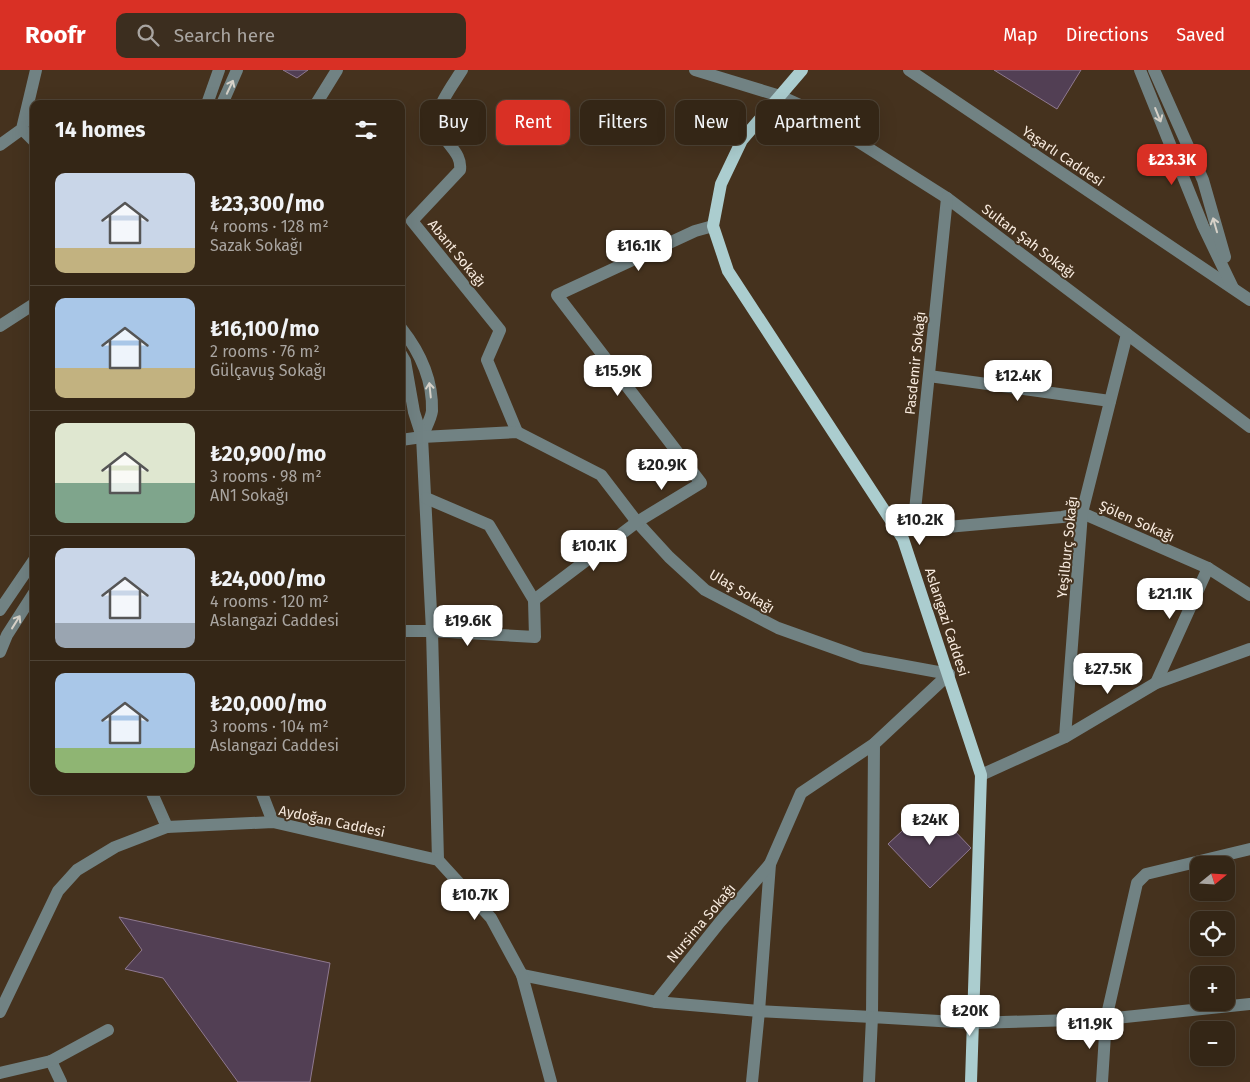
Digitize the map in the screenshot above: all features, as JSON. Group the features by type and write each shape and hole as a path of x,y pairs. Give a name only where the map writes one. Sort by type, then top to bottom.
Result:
{"main road":[{"name":"Aslangazi Caddesi","path":"802,70 742,140 721,184 713,226 728,271 908,535 981,775 971,1082"}],"street":[{"path":"0,145 22,129 36,70"},
{"path":"208,100 219,70"},
{"path":"224,100 237,70"},
{"path":"318,100 337,70"},
{"name":"Abant Sokağı","path":"462,70 439,110 440,134 458,155 460,170 412,221 500,330 488,360 517,432"},
{"name":"Sultan Şah Sokağı","path":"695,70 780,96 802,106 947,198 1250,427"},
{"name":"Yaşarlı Caddesi","path":"909,70 1250,300"},
{"path":"1140,70 1203,226 1234,288"},
{"path":"1154,70 1203,180 1234,288"},
{"path":"22,129 30,137"},
{"name":"Pasdemir Sokağı","path":"908,535 929,376 947,198"},
{"path":"534,600 637,522 701,483 557,295 695,231 713,226"},
{"path":"0,326 30,307"},
{"path":"405,333 417,349 428,377 432,413 422,437"},
{"name":"Yeşilburç Sokağı","path":"1065,737 1082,513 1127,334"},
{"path":"405,361 414,412 422,437 432,630 438,860 491,918 522,975 551,1082"},
{"path":"929,376 1110,401"},
{"path":"405,432 422,437"},
{"path":"405,439 517,432"},
{"name":"Ulaş Sokağı","path":"517,432 601,475 637,522 669,557 705,590 778,628 862,658 949,674"},
{"path":"405,631 432,630 535,637 534,600 489,525 426,498"},
{"name":"Şölen Sokağı","path":"908,535 1082,513 1208,568 1250,595"},
{"path":"0,610 30,566"},
{"path":"1156,683 1208,568"},
{"path":"0,652 7,635 30,599"},
{"path":"981,775 1065,737 1156,683 1250,649"},
{"path":"752,1082 770,864 801,793 874,744 949,674"},
{"path":"869,1082 872,1017 874,744"},
{"path":"153,795 166,827"},
{"path":"263,795 273,822"},
{"name":"Aydoğan Caddesi","path":"0,1012 58,891 77,870 115,847 166,827 273,822 438,860"},
{"path":"1102,1082 1106,1019 1137,883 1146,874 1250,850"},
{"name":"Nursima Sokağı","path":"656,1002 720,922 770,864"},
{"path":"522,975 656,1002 759,1011 972,1023 1106,1019 1250,1004"},
{"path":"0,1073 51,1061 108,1030"},
{"path":"51,1061 61,1082"}],"building":[{"path":"283,70 308,70 297,78"},
{"path":"994,70 1081,70 1057,109"},
{"path":"930,805 971,848 930,888 888,844"},
{"path":"119,917 330,963 310,1082 238,1082 163,978 125,969 142,950"}]}
